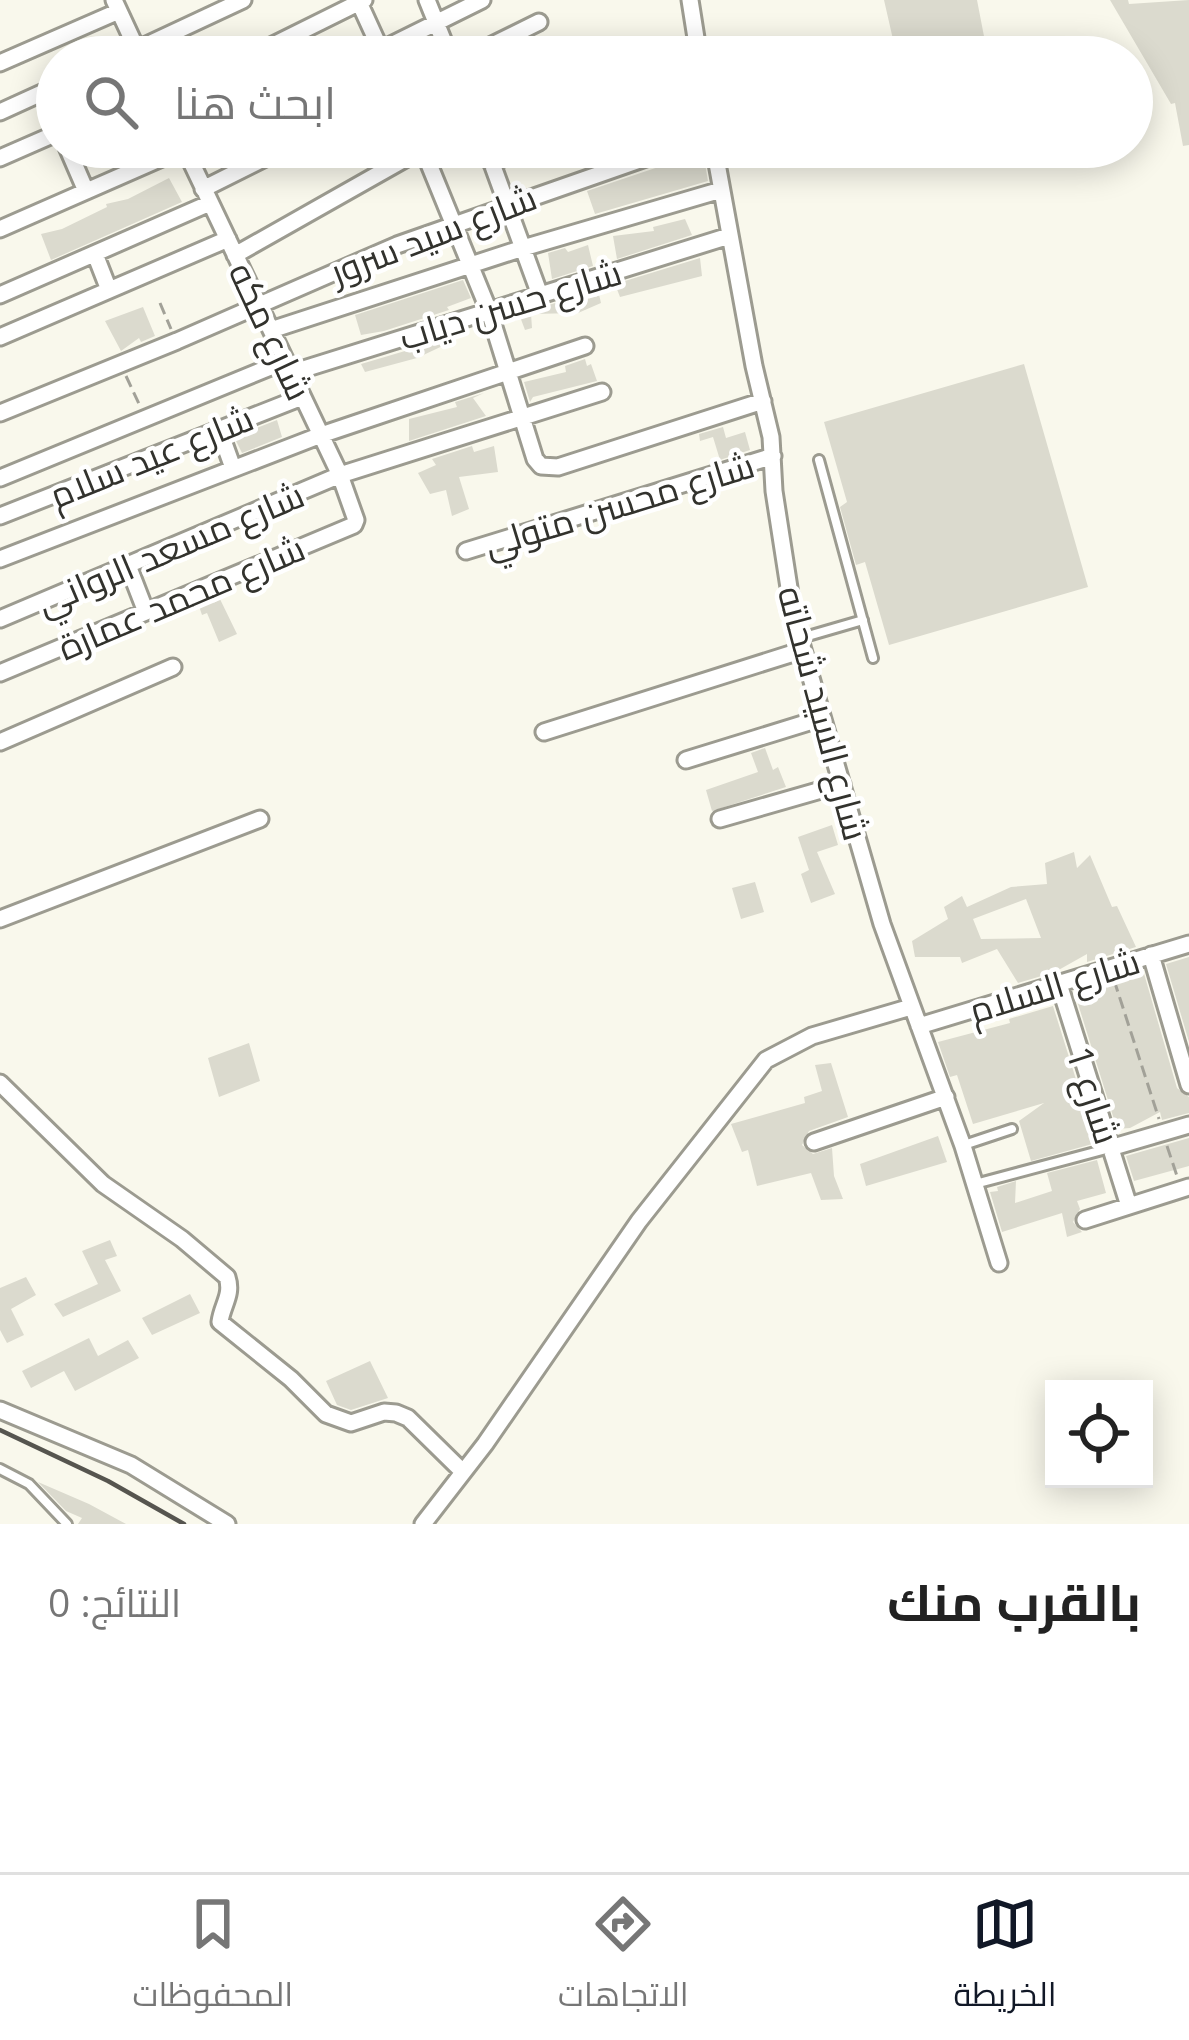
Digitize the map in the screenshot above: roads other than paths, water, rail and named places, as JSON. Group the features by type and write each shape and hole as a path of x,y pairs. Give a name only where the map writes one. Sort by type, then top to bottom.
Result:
{"street":[{"path":"172,36 243,0"},
{"path":"427,0 442,36"},
{"path":"411,36 482,0"},
{"path":"690,0 696,36"},
{"path":"291,36 360,1 371,36"},
{"path":"54,36 117,6 131,36"},
{"path":"511,36 539,22"},
{"path":"0,62 36,45"},
{"path":"0,112 36,96"},
{"path":"0,158 36,142"},
{"path":"76,168 86,191"},
{"path":"0,229 138,168"},
{"name":"شارع مكه","path":"194,168 356,517"},
{"path":"0,295 95,254 253,168"},
{"path":"0,337 231,246 385,168"},
{"path":"432,168 489,311 521,418 541,466 558,466 763,401"},
{"path":"494,168 539,295"},
{"name":"شارع سيد سرور","path":"0,412 177,341 343,266 613,168"},
{"name":"شارع السيد شحاته","path":"717,168 773,456 774,490 801,644 882,924 963,1146 999,1263"},
{"path":"271,330 721,190"},
{"name":"شارع حسن دياب","path":"0,478 145,418 288,367 729,236"},
{"path":"95,254 110,290"},
{"path":"0,560 233,467 585,346"},
{"name":"شارع مسعد الرواني","path":"0,619 340,475 602,392"},
{"name":"شارع عيد سلام","path":"0,516 302,397"},
{"path":"219,429 233,467"},
{"name":"شارع محسن متولي","path":"466,551 773,456"},
{"name":"شارع محمد عمارة","path":"0,673 353,525 356,517"},
{"path":"129,568 146,612"},
{"path":"544,732 801,644"},
{"path":"0,742 173,667"},
{"path":"686,760 822,718"},
{"path":"720,819 842,784"},
{"path":"0,919 260,819"},
{"name":"شارع السلام","path":"919,1026 1189,944"},
{"path":"1150,956 1189,1085"},
{"name":"شارع 1","path":"1059,984 1129,1206"},
{"path":"423,1524 639,1221 766,1060 812,1036 911,1007"},
{"path":"0,1083 103,1184 227,1277 229,1297 220,1322 229,1332 338,1421 351,1423 396,1413 408,1418 463,1472"},
{"path":"814,1142 946,1097"},
{"path":"1110,1148 1189,1125"},
{"path":"1085,1220 1185,1188"},
{"path":"0,1410 131,1465 227,1524"}],"lane":[{"path":"819,460 873,658"},
{"path":"801,644 863,620"},
{"path":"963,1146 1012,1129"},
{"path":"974,1185 1110,1148"},
{"path":"0,1468 29,1484 67,1524"}],"railway":[{"path":"0,1430 108,1481 184,1524"}]}
